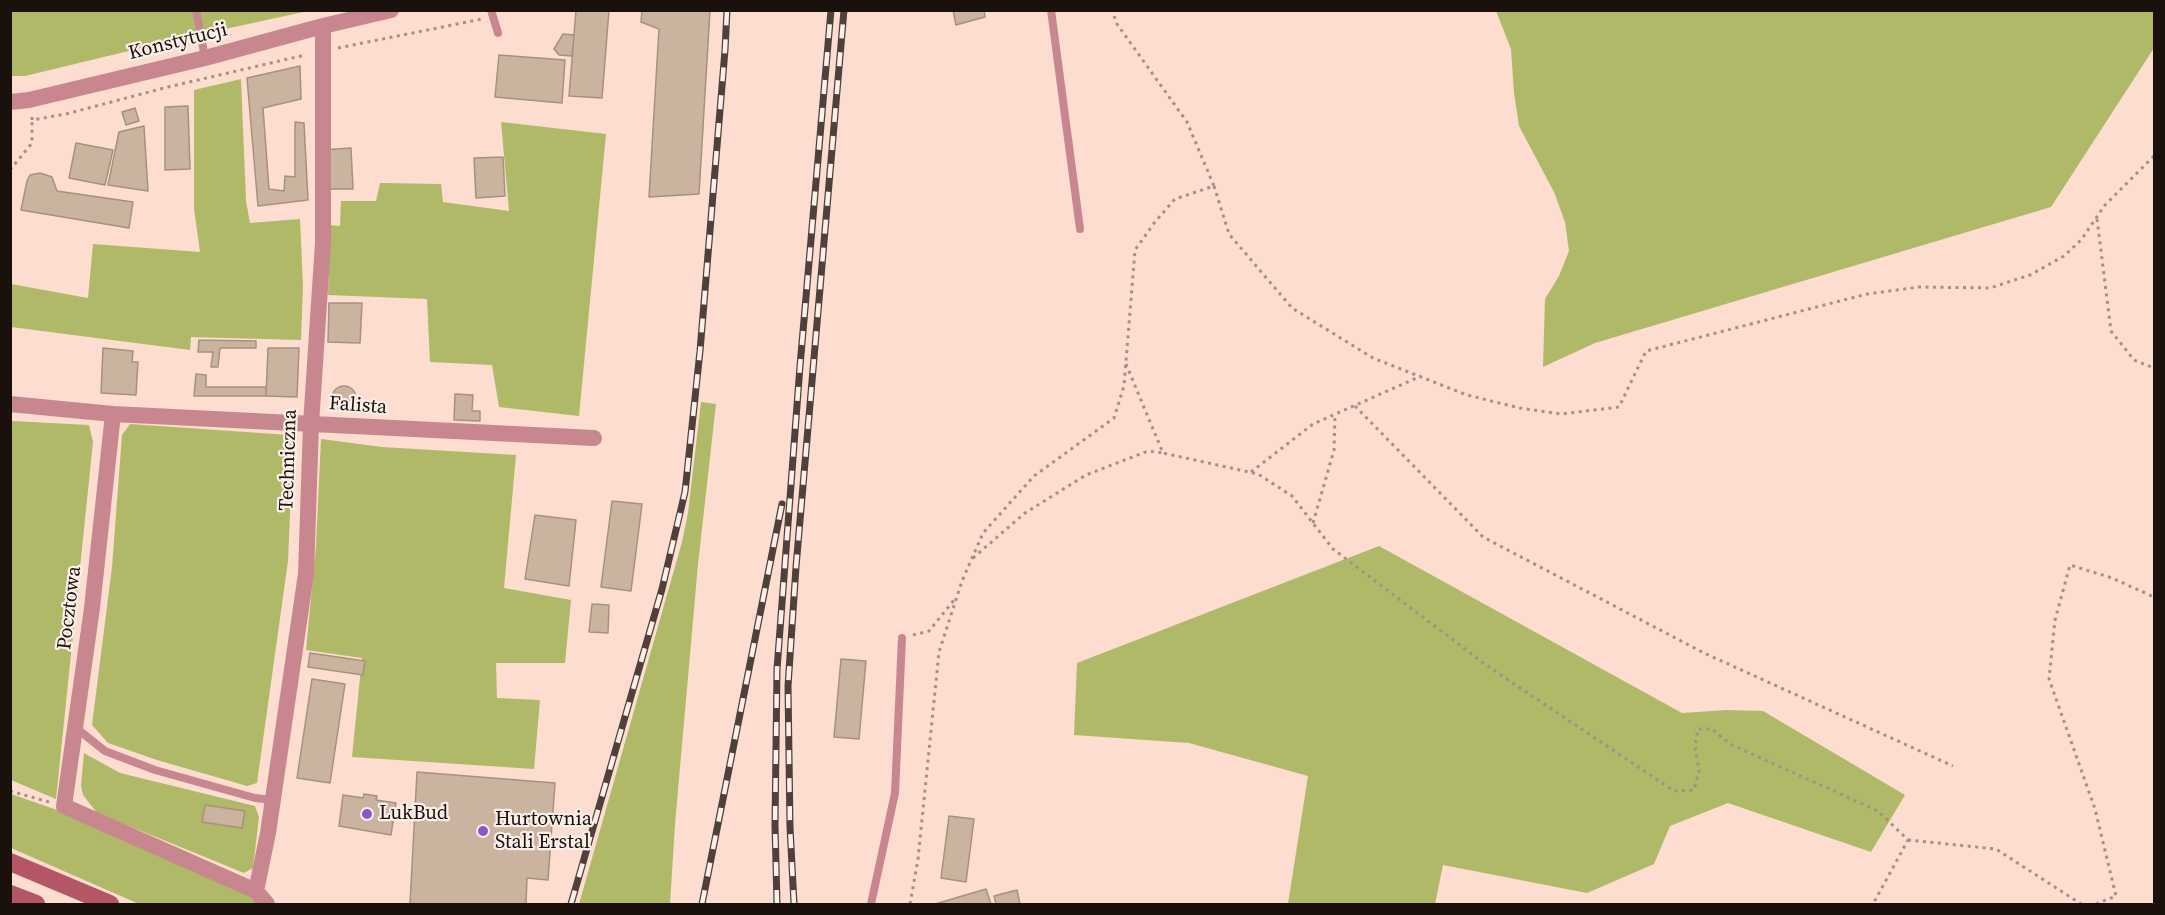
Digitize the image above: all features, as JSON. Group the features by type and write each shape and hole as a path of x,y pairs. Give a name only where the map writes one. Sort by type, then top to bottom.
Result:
{"main road":[{"path":"10,862 110,904"},
{"path":"10,894 36,904"}],"street":[{"name":"Konstytucji","path":"10,102 29,100 205,58 390,10"},
{"name":"Techniczna","path":"262,898 273,800 306,574 311,424 323,243 323,26"},
{"name":"Falista","path":"10,404 113,414 594,438"},
{"name":"Pocztowa","path":"64,806 92,608 113,414"},
{"path":"64,806 262,898"}],"lane":[{"path":"196,10 205,58"},
{"path":"1051,10 1080,229"},
{"path":"492,13 498,33"},
{"path":"871,904 895,793 902,638"},
{"path":"75,728 105,751 155,770 255,798 273,800"}],"path":[{"path":"1112,10 1117,24 1187,122 1214,186 1229,234 1292,308 1373,358 1467,395 1520,408 1561,414 1619,406 1646,351 1867,294 1919,287 1990,288 2030,274 2064,256 2081,240 2105,205 2154,156"},
{"path":"32,120 66,114 168,87 492,13"},
{"path":"10,170 32,143 29,100"},
{"path":"910,904 918,859 939,652 956,597 983,533 1034,476 1114,418 1124,386 1135,250 1175,199 1214,186"},
{"path":"2097,217 2111,331 2134,360 2154,368"},
{"path":"1126,364 1163,453"},
{"path":"1251,472 1313,424 1422,376"},
{"path":"1355,406 1483,537 1704,653 1953,766"},
{"path":"1313,523 1334,450 1335,415"},
{"path":"972,559 1024,513 1086,476 1148,451 1258,474 1292,496 1333,549 1486,665 1674,791 1694,790 1699,771 1695,746 1698,729 1713,729 1730,744 1878,811 1908,840 1996,849 2081,904"},
{"path":"2096,904 2116,896 2095,808 2049,679 2055,620 2070,565 2112,578 2154,597"},
{"path":"902,638 929,631 956,597"},
{"path":"10,791 64,806"},
{"path":"1873,904 1908,840"}],"green space":[{"path":"11,11 308,11 25,76 11,76"},
{"path":"1496,11 2154,11 2154,48 2051,207 1595,343 1543,367 1545,299 1559,276 1569,251 1565,222 1554,192 1519,126 1511,49"},
{"path":"241,79 246,201 250,223 300,219 303,286 301,340 191,337 190,350 11,327 11,284 88,298 93,244 200,252 194,209 194,90"},
{"path":"501,122 606,134 579,416 499,407 492,365 430,362 427,299 328,295 330,225 340,226 341,201 376,201 380,183 441,184 443,202 509,211"},
{"path":"701,402 716,404 698,564 670,904 579,904 682,542 688,513"},
{"path":"12,421 89,425 93,442 56,799 11,780"},
{"path":"130,424 289,435 293,443 288,561 257,783 247,786 108,743 92,725 112,567 122,435"},
{"path":"321,439 382,447 516,455 504,588 571,600 565,663 496,663 497,698 540,700 534,769 352,757 362,658 306,650 316,546"},
{"path":"1379,546 1682,713 1727,710 1763,711 1905,795 1871,852 1728,803 1670,826 1654,864 1587,893 1443,865 1435,904 1288,904 1308,776 1189,743 1074,735 1077,663"},
{"path":"84,753 120,773 255,806 259,817 253,868 244,873 97,813 83,795 81,786"},
{"path":"11,794 60,811 238,886 259,904 139,904 11,848"}],"building":[{"path":"576,10 609,10 602,98 569,96"},
{"path":"642,10 710,10 699,194 649,197 659,29 641,22"},
{"path":"953,10 984,10 985,17 956,25"},
{"path":"563,34 574,35 572,56 559,55 554,49"},
{"path":"499,55 565,60 562,103 495,97"},
{"path":"300,66 301,99 263,108 269,189 284,191 285,176 295,177 295,122 304,123 308,200 258,206 247,78"},
{"path":"188,106 190,169 165,170 165,107"},
{"path":"135,108 139,121 126,125 122,112"},
{"path":"144,126 148,191 108,185 119,132"},
{"path":"76,143 113,150 105,185 69,178"},
{"path":"351,148 353,189 324,189 323,150"},
{"path":"503,157 505,196 476,198 474,158"},
{"path":"40,173 52,177 57,191 133,202 129,228 21,210 30,175"},
{"path":"329,303 362,303 360,343 328,342"},
{"path":"199,340 256,341 256,348 220,348 218,367 211,367 213,352 198,352"},
{"path":"103,348 133,351 132,362 138,362 136,395 101,393"},
{"path":"268,348 299,348 297,397 266,396"},
{"path":"196,374 206,375 206,387 266,387 266,396 194,396"},
{"path":"344,386 352,390 356,398 352,406 344,410 336,406 332,398 336,390"},
{"path":"455,394 473,395 472,411 480,411 480,421 454,420"},
{"path":"612,501 642,504 631,591 601,587"},
{"path":"535,515 576,520 569,586 525,579"},
{"path":"592,604 609,605 608,633 589,632"},
{"path":"310,653 365,661 363,675 308,667"},
{"path":"841,659 866,661 859,739 834,737"},
{"path":"312,679 345,684 330,783 297,778"},
{"name":"Hurtownia Stali Erstal","path":"417,772 555,783 548,880 527,878 526,904 410,904"},
{"name":"LukBud","path":"364,794 377,796 376,800 396,803 391,835 339,826 343,795 363,798"},
{"path":"205,805 245,811 242,828 202,822"},
{"path":"949,816 974,819 966,882 941,878"},
{"path":"986,889 991,904 935,904"},
{"path":"1017,890 1020,904 996,904 994,896"}],"railway":[{"path":"571,904 662,589 685,492 700,351 727,10"},
{"path":"777,904 775,825 777,669 800,366 831,10"},
{"path":"794,904 790,827 788,686 796,567 844,10"},
{"path":"702,904 782,504"}],"place":[{"name":"LukBud","path":"367,814"},
{"name":"Hurtownia Stali Erstal","path":"483,831"}]}
